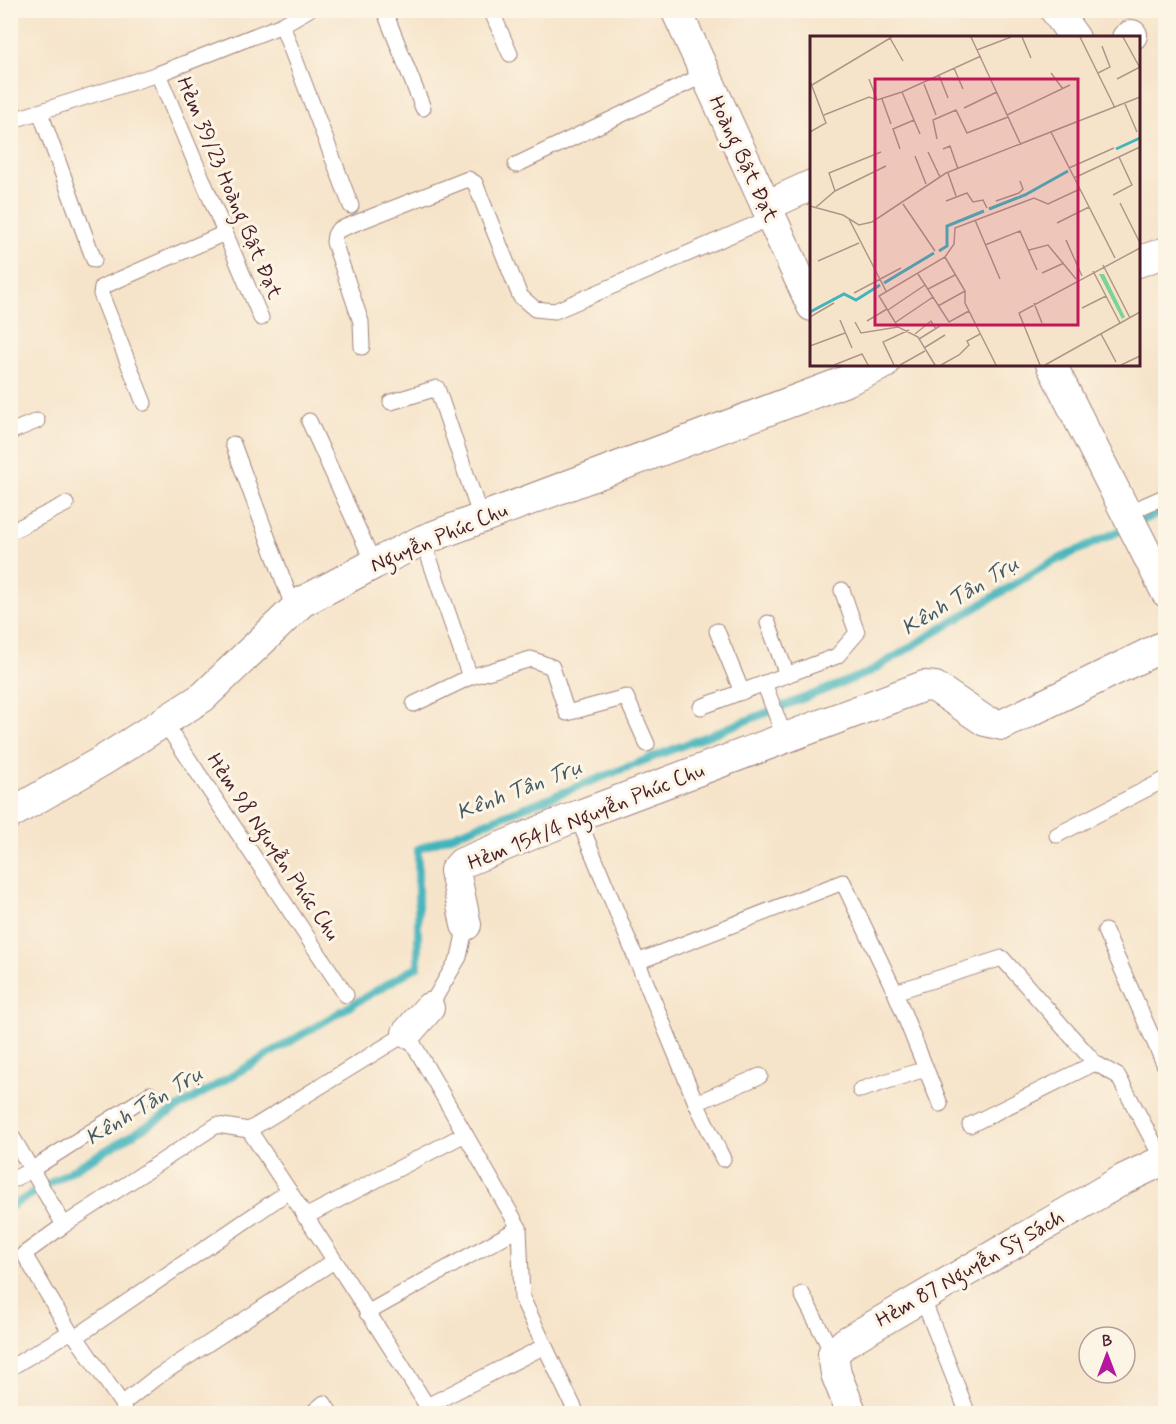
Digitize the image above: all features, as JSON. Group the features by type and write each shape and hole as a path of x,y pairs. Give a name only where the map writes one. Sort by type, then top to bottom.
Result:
{"street":[{"name":"Hoàng Bật Đạt","path":"675,10 810,302"},
{"path":"1055,10 1074,36"},
{"path":"768,212 810,186"},
{"path":"1140,261 1166,252"},
{"name":"Nguyễn Phúc Chu","path":"10,814 203,697 302,602 374,564 423,540 842,373 875,366"},
{"path":"1052,366 1127,518 1158,573"},
{"name":"Hẻm 154/4 Nguyễn Phúc Chu","path":"466,925 455,871 462,863 782,731 924,686 935,687 986,722 1002,725 1166,645"},
{"name":"Hẻm 154/4 Nguyễn Phúc Chu","path":"407,1033 429,1008"},
{"name":"Hẻm 87 Nguyễn Sỹ Sách","path":"833,1354 846,1342 922,1297 1124,1179 1164,1160"},
{"path":"833,1354 836,1374 852,1413"}],"lane":[{"path":"11,120 158,74 282,24 308,10"},
{"path":"384,10 423,108"},
{"path":"491,10 510,54"},
{"path":"282,24 351,206"},
{"name":"Hẻm 39/23 Hoàng Bật Đạt","path":"158,74 261,318"},
{"path":"516,165 704,75"},
{"path":"40,112 94,260"},
{"path":"362,347 361,322 334,242 334,235 338,230 468,179 475,183 520,296 535,309 555,310 768,212"},
{"path":"144,403 101,294 102,287 225,233"},
{"path":"392,402 437,388 481,518"},
{"path":"10,432 37,421"},
{"path":"309,421 374,564"},
{"path":"233,444 294,609"},
{"path":"1127,518 1166,496"},
{"path":"10,532 66,504"},
{"path":"423,540 470,677"},
{"path":"701,707 742,692 766,688 787,675 837,656 857,633 842,590"},
{"path":"768,623 787,675"},
{"path":"717,631 742,692"},
{"path":"414,704 470,677 531,659 552,667 567,712 626,697 647,744"},
{"path":"766,688 782,731"},
{"name":"Hẻm 98 Nguyễn Phúc Chu","path":"164,722 346,995"},
{"path":"1057,835 1166,779"},
{"path":"577,816 696,1103 723,1159"},
{"path":"637,962 843,882 895,992 940,1104"},
{"name":"Hẻm 154/4 Nguyễn Phúc Chu","path":"429,1008 459,957 466,925"},
{"path":"1105,931 1166,1068"},
{"path":"895,992 1002,958 1095,1063 1118,1076 1164,1160"},
{"path":"334,1261 154,1379 123,1409 24,1254 64,1225 217,1125 249,1130 407,1033 519,1228 522,1298 577,1413"},
{"path":"970,1125 1095,1063"},
{"path":"860,1090 925,1069"},
{"path":"696,1103 760,1076"},
{"path":"10,1181 33,1174 150,1094"},
{"path":"249,1130 427,1406 545,1346"},
{"path":"10,1133 64,1225"},
{"path":"305,1217 465,1134"},
{"path":"10,1368 73,1334 289,1191"},
{"path":"367,1313 519,1228"},
{"path":"802,1294 833,1354"},
{"path":"922,1297 968,1413"},
{"path":"310,1413 324,1403 331,1413"}],"waterway":[{"name":"Kênh Tân Trụ","path":"1137,523 1166,510"},
{"name":"Kênh Tân Trụ","path":"10,1207 418,966 418,849 868,673 1048,564 1126,528"}]}
